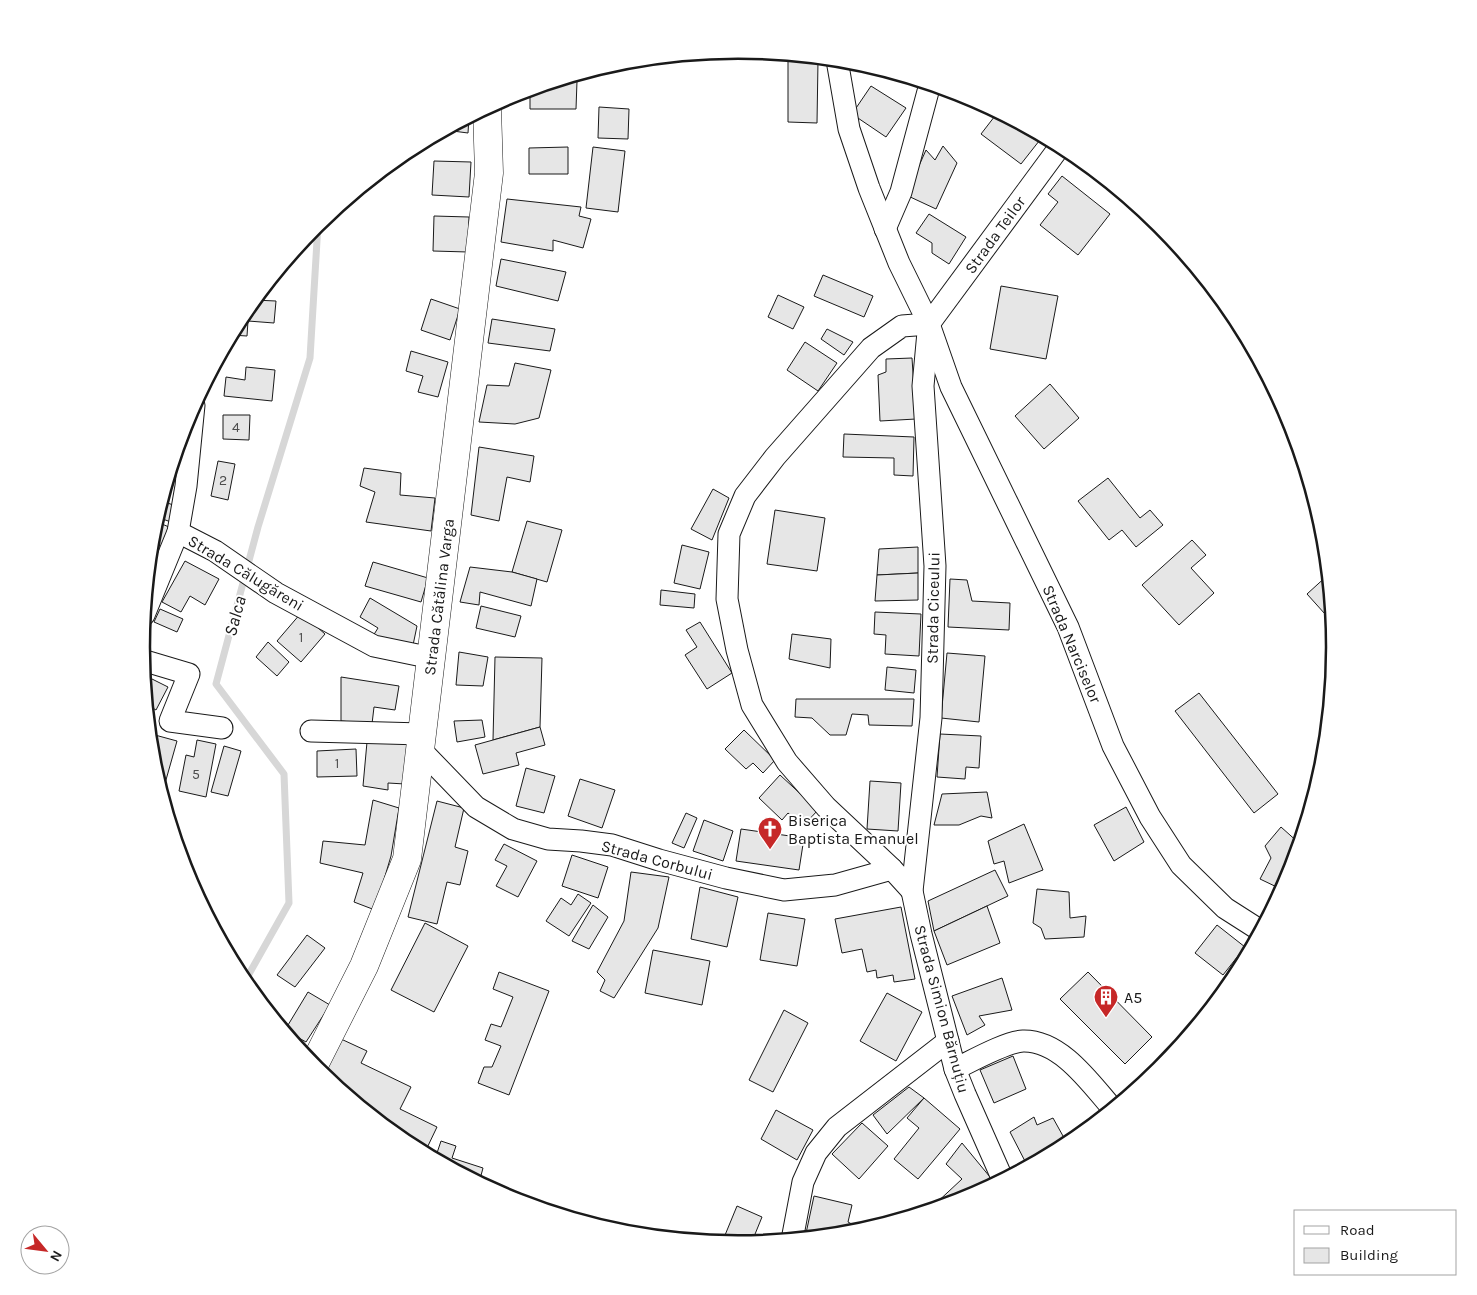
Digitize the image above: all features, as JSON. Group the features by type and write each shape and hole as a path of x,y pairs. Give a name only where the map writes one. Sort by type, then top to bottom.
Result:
{"main road":[{"name":"Strada Cătălina Varga","path":"317,1059 364,966 407,859 489,173 487,115"}],"street":[{"name":"Strada Narciselor","path":"837,68 849,129 885,229 899,263 929,324 951,387 1068,628 1113,746 1150,817 1181,865 1225,908 1256,928"},
{"path":"885,229 903,183 928,90"},
{"name":"Strada Teilor","path":"929,324 1056,152"},
{"path":"912,891 892,869 826,807 787,762 752,705 737,650 727,599 729,534 745,496 775,457 871,348 902,326 929,324"},
{"name":"Strada Ciceului","path":"912,891 931,718 935,566 923,386 929,324"},
{"name":"Strada Călugăreni","path":"191,431 186,486 178,532 215,551 276,593 374,646 432,658"},
{"path":"153,591 178,532"},
{"path":"150,662 189,674 170,721 222,728"},
{"path":"311,731 421,741"},
{"name":"Strada Corbului","path":"421,741 476,807 513,830 548,839 612,845 716,876 784,890 835,885 892,869"},
{"name":"Strada Simion Bărnuțiu","path":"912,891 921,934 956,1069 965,1094 1002,1175"},
{"path":"793,1233 803,1182 816,1153 837,1127 948,1041"},
{"path":"956,1069 981,1056 1012,1044 1022,1041 1039,1042 1060,1054 1084,1074 1109,1105"}],"building":[{"path":"788,61 818,64 817,123 788,122"},
{"path":"577,82 576,109 530,109 530,97"},
{"path":"871,86 906,108 886,137 852,114"},
{"path":"599,107 629,109 628,139 598,138"},
{"path":"994,117 1039,141 1021,164 981,134"},
{"path":"469,124 468,133 456,131"},
{"path":"943,146 957,163 936,209 906,195 926,150 935,160"},
{"path":"568,147 568,174 529,174 529,148"},
{"path":"593,147 625,151 618,212 586,208"},
{"path":"434,161 471,162 469,197 432,195"},
{"path":"1062,176 1110,214 1078,255 1040,225 1058,202 1048,194"},
{"path":"507,199 581,207 579,216 591,219 583,248 553,240 553,251 501,242"},
{"path":"929,214 966,237 949,264 932,253 932,243 916,233"},
{"path":"434,216 469,217 468,252 433,251"},
{"path":"501,259 566,272 558,301 496,286"},
{"path":"823,275 873,296 864,317 814,296"},
{"path":"1001,286 1058,296 1046,359 990,349"},
{"path":"778,295 804,307 793,329 768,317"},
{"path":"431,299 460,309 450,340 421,330"},
{"path":"263,300 276,301 274,323 248,321"},
{"path":"492,319 555,329 550,351 488,343"},
{"path":"248,322 247,336 240,336"},
{"path":"827,329 853,342 844,355 821,339"},
{"path":"805,342 837,363 818,391 787,370"},
{"path":"411,351 448,362 438,397 418,392 423,376 406,371"},
{"path":"912,358 916,419 880,421 878,375 886,372 886,359"},
{"path":"515,363 551,370 539,418 515,424 479,422 487,385 509,386"},
{"path":"246,367 275,370 272,401 224,396 226,377 245,380"},
{"path":"1050,384 1079,418 1044,449 1015,416"},
{"path":"223,415 250,415 249,440 223,439"},
{"path":"844,434 914,437 913,476 894,475 894,458 843,457"},
{"path":"479,447 534,456 530,482 507,477 499,521 471,515"},
{"path":"218,461 235,464 228,500 211,496"},
{"path":"364,468 401,473 400,495 435,498 431,531 366,522 375,492 360,486"},
{"path":"1108,478 1140,518 1150,510 1163,525 1136,547 1122,530 1109,540 1078,501"},
{"path":"713,489 729,498 712,540 691,529"},
{"path":"168,503 176,506 171,522 164,520"},
{"path":"775,510 825,518 817,571 767,564"},
{"path":"527,521 562,530 547,582 512,572"},
{"path":"163,524 169,527 157,556"},
{"path":"1192,540 1206,555 1191,568 1214,593 1179,625 1142,585"},
{"path":"682,545 709,552 700,589 674,583"},
{"path":"918,547 918,573 877,575 879,549"},
{"path":"185,561 219,579 205,605 190,596 181,612 162,602"},
{"path":"373,562 428,578 421,602 365,586"},
{"path":"470,567 512,572 537,579 531,606 480,592 479,605 460,602"},
{"path":"918,573 918,600 875,601 877,575"},
{"path":"950,579 967,580 972,601 1010,603 1009,630 948,627"},
{"path":"1323,580 1326,615 1307,594"},
{"path":"661,590 695,594 694,608 660,605"},
{"path":"370,598 417,626 412,650 373,636 378,628 360,617"},
{"path":"481,606 521,616 515,637 476,628"},
{"path":"160,609 183,619 177,632 154,622"},
{"path":"875,612 921,614 919,656 885,654 886,635 874,634"},
{"path":"301,613 325,634 301,662 277,641"},
{"path":"700,622 732,673 707,689 685,655 697,647 686,630"},
{"path":"792,634 831,639 830,668 789,659"},
{"path":"268,642 289,662 277,676 256,657"},
{"path":"459,652 488,657 483,686 456,685"},
{"path":"947,653 985,656 979,722 941,718"},
{"path":"495,657 542,658 540,727 493,740"},
{"path":"887,667 916,670 914,693 885,690"},
{"path":"341,677 399,686 395,710 374,707 372,724 341,721"},
{"path":"151,678 168,687 156,710 153,709"},
{"path":"1199,693 1278,794 1254,813 1175,711"},
{"path":"796,699 914,699 912,726 869,725 868,715 852,714 846,735 830,735 812,718 795,717"},
{"path":"482,720 485,737 457,742 454,721"},
{"path":"540,727 545,745 516,753 519,765 483,774 475,745"},
{"path":"744,730 775,760 763,773 753,763 746,769 725,749"},
{"path":"940,734 981,736 979,768 966,767 965,779 937,777"},
{"path":"157,735 177,741 166,781"},
{"path":"197,740 216,744 206,797 179,791 186,755 194,757"},
{"path":"408,741 405,784 388,783 388,790 363,786 367,742"},
{"path":"224,746 241,751 228,796 211,792"},
{"path":"356,749 357,776 317,777 317,751"},
{"path":"526,768 555,776 544,813 516,806"},
{"path":"780,775 818,810 803,826 788,813 782,820 759,798"},
{"path":"580,779 615,790 602,828 568,816"},
{"path":"870,781 901,783 898,831 867,829"},
{"path":"987,792 992,818 981,816 959,825 934,825 942,794"},
{"path":"373,800 399,808 391,856 375,910 354,902 363,873 320,863 323,841 365,845"},
{"path":"437,801 464,808 455,847 468,851 460,885 447,882 437,924 408,917"},
{"path":"1126,807 1144,842 1114,861 1094,825"},
{"path":"686,813 697,818 684,848 672,843"},
{"path":"704,820 733,831 723,861 693,851"},
{"path":"1024,824 1043,870 1009,883 1004,861 994,864 988,841"},
{"path":"1281,827 1295,840 1276,887 1260,879 1271,858 1265,846"},
{"name":"Biserica Baptista Emanuel","path":"741,829 804,838 799,870 736,861"},
{"path":"504,844 537,861 518,897 496,886 507,866 495,860"},
{"path":"572,855 608,867 598,898 562,886"},
{"path":"995,870 1008,896 934,931 928,901"},
{"path":"631,872 669,877 658,928 614,998 600,991 605,980 597,972 624,921"},
{"path":"700,887 738,897 727,947 691,939"},
{"path":"1037,889 1069,892 1070,918 1086,916 1084,937 1045,939 1041,928 1033,923"},
{"path":"578,894 591,903 569,936 546,921 561,898 571,905"},
{"path":"593,905 608,917 589,949 572,941"},
{"path":"987,906 1000,943 947,965 934,931"},
{"path":"901,907 915,979 894,982 893,975 877,978 876,970 867,972 862,949 842,953 835,919"},
{"path":"768,913 805,919 797,966 760,960"},
{"path":"425,923 468,946 434,1012 391,990"},
{"path":"1217,925 1245,947 1223,975 1195,953"},
{"path":"307,935 325,948 295,987 277,975"},
{"path":"653,950 710,961 702,1005 645,993"},
{"path":"499,972 549,991 509,1095 478,1083 484,1067 492,1067 501,1046 485,1040 491,1024 501,1027 513,997 493,989"},
{"name":"A5","path":"1088,972 1152,1037 1125,1064 1060,999"},
{"path":"1002,978 1012,1010 979,1016 985,1025 967,1035 952,996"},
{"path":"308,992 330,1005 306,1042 297,1037 288,1026"},
{"path":"887,993 922,1012 896,1061 860,1041"},
{"path":"784,1010 808,1023 773,1092 749,1080"},
{"path":"341,1039 367,1051 361,1063 411,1087 400,1109 437,1127 427,1147 380,1115 326,1068"},
{"path":"1013,1056 1026,1089 994,1103 980,1070"},
{"path":"909,1087 924,1098 887,1134 873,1115"},
{"path":"924,1098 960,1129 918,1179 894,1159 919,1128 907,1118"},
{"path":"776,1110 813,1130 797,1160 761,1139"},
{"path":"1034,1117 1037,1125 1053,1118 1064,1138 1025,1161 1010,1132"},
{"path":"862,1123 888,1146 859,1179 832,1154"},
{"path":"441,1141 456,1146 452,1158 483,1168 481,1177 478,1176 437,1153"},
{"path":"962,1143 990,1177 986,1181 938,1201 962,1179 946,1164"},
{"path":"814,1196 852,1205 848,1222 853,1225 806,1232"},
{"path":"737,1206 762,1217 754,1236 725,1236"}],"waterway":[{"name":"Salca","path":"249,974 289,903 284,774 216,684 258,527 310,358 317,236"}],"place":[{"name":"Biserica Baptista Emanuel","path":"770,850"},
{"name":"A5","path":"1106,1018"}]}
